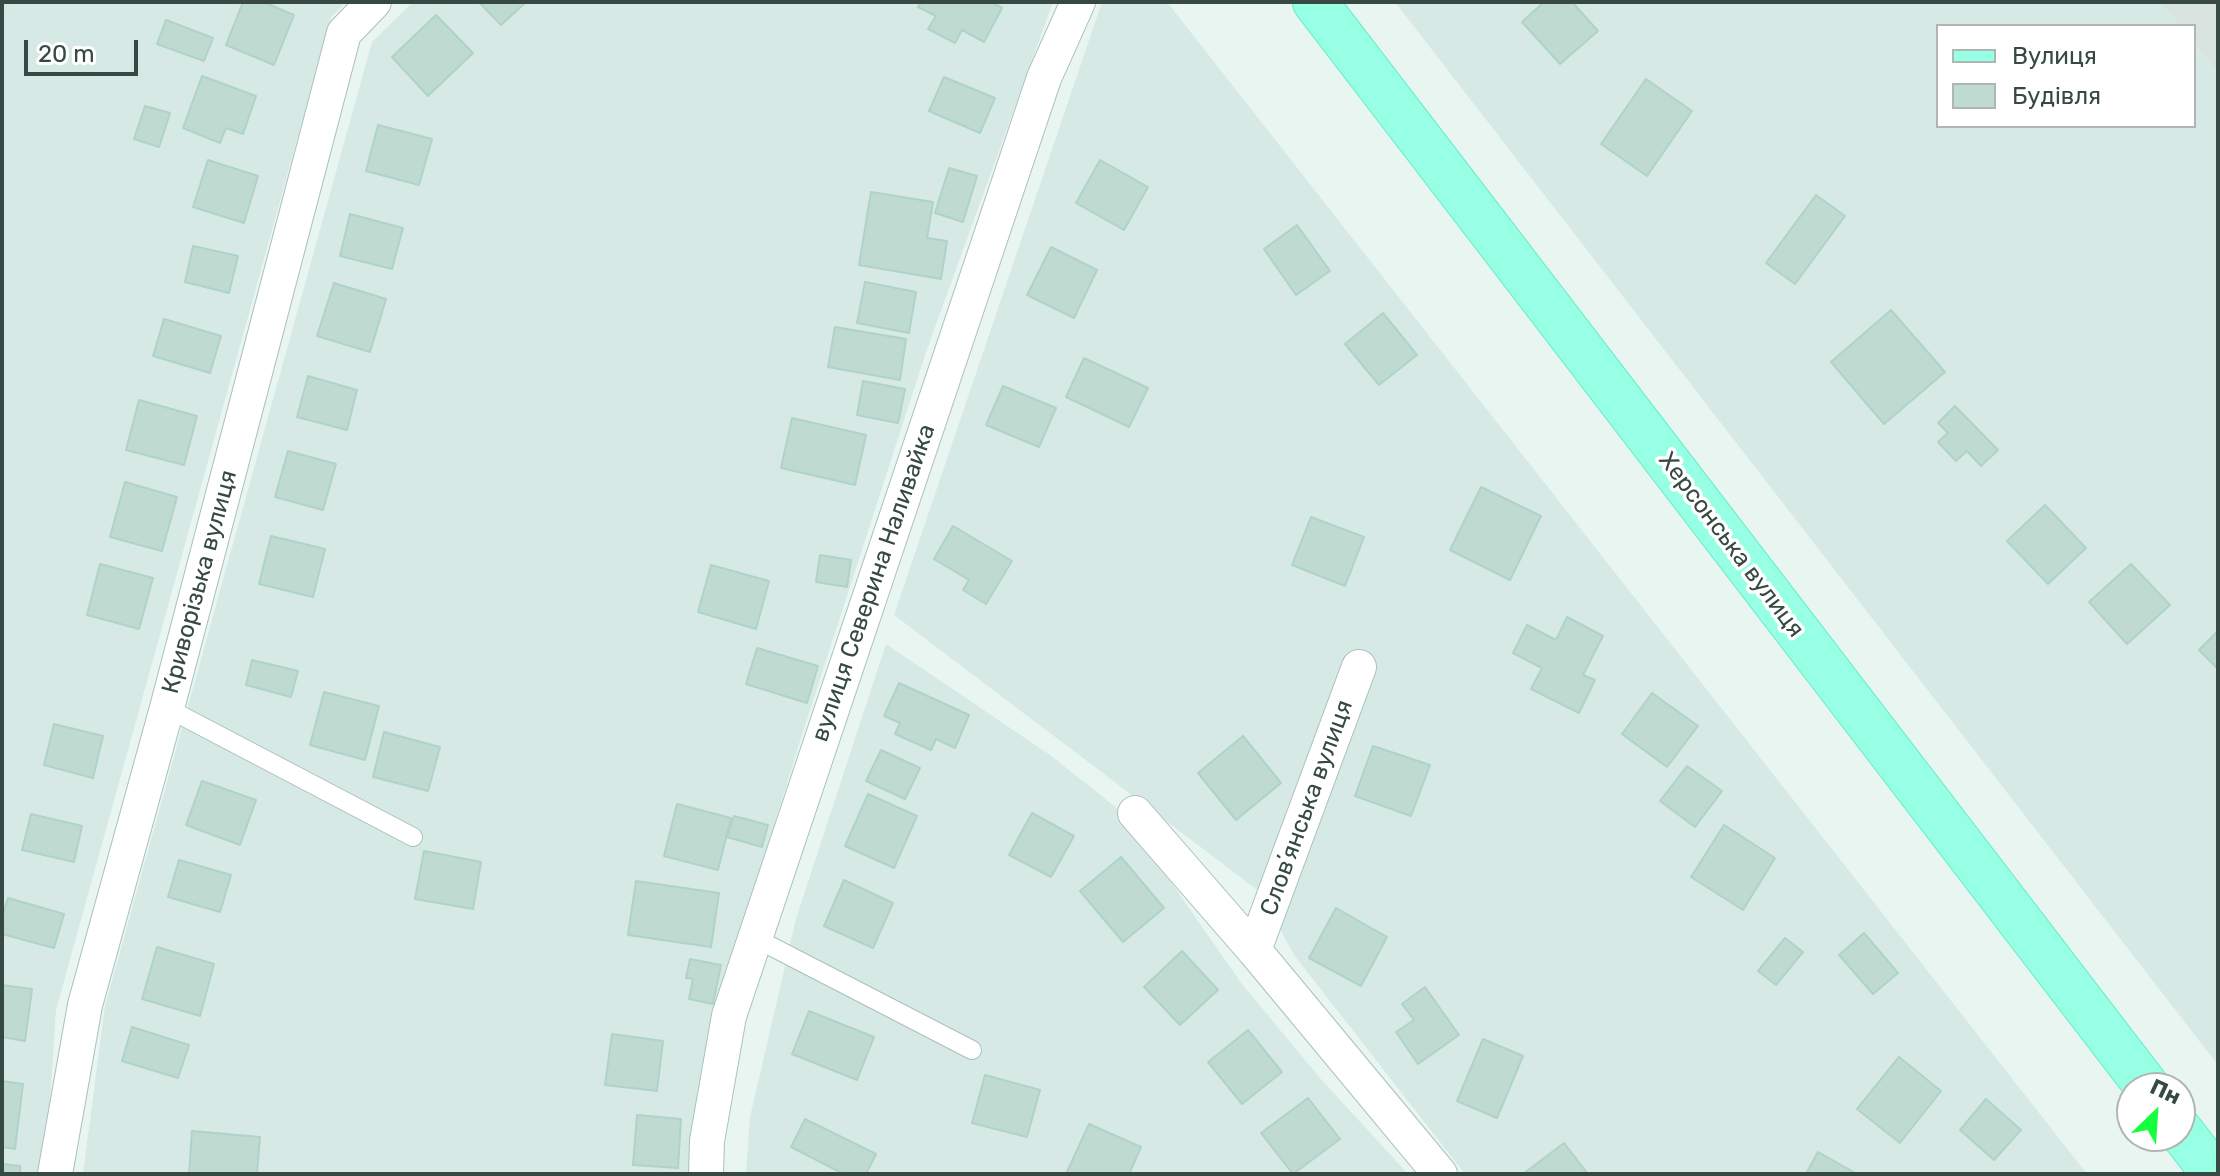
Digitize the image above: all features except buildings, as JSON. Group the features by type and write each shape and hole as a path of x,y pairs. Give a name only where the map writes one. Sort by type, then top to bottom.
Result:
{"main road":[{"name":"Херсонська вулиця","path":"1315,2 2136,1072"},
{"path":"2196,1151 2214,1174"}],"street":[{"name":"Криворізька вулиця","path":"55,1174 85,1005 167,708 344,33 374,2"},
{"name":"вулиця Северина Наливайка","path":"706,1174 707,1141 729,1016 1044,78 1078,2"},
{"name":"Словʼянська вулиця","path":"1254,950 1359,667"},
{"name":"Словʼянська вулиця","path":"1135,813 1254,950 1431,1169"}],"lane":[{"path":"167,708 413,837"},
{"path":"755,938 972,1050"}],"shaded area":[{"path":"2,2 346,2 331,17 56,1010 45,1174 2,1174"},
{"path":"413,2 1053,2 926,352 799,744 711,1031 691,1174 83,1174 105,1006 372,42"},
{"path":"1102,2 1167,2 2087,1174 1465,1174 1294,955 1260,892 894,615"},
{"path":"1395,2 2161,2 2178,24 1936,24 1936,128 2196,128 2196,46 2218,73 2218,1065"},
{"path":"2161,2 2218,2 2218,73 2196,46 2196,24 2178,24"},
{"path":"886,644 1050,755 1123,813 1241,983 1319,1077 1408,1174 746,1174 750,1117 796,919"}]}
